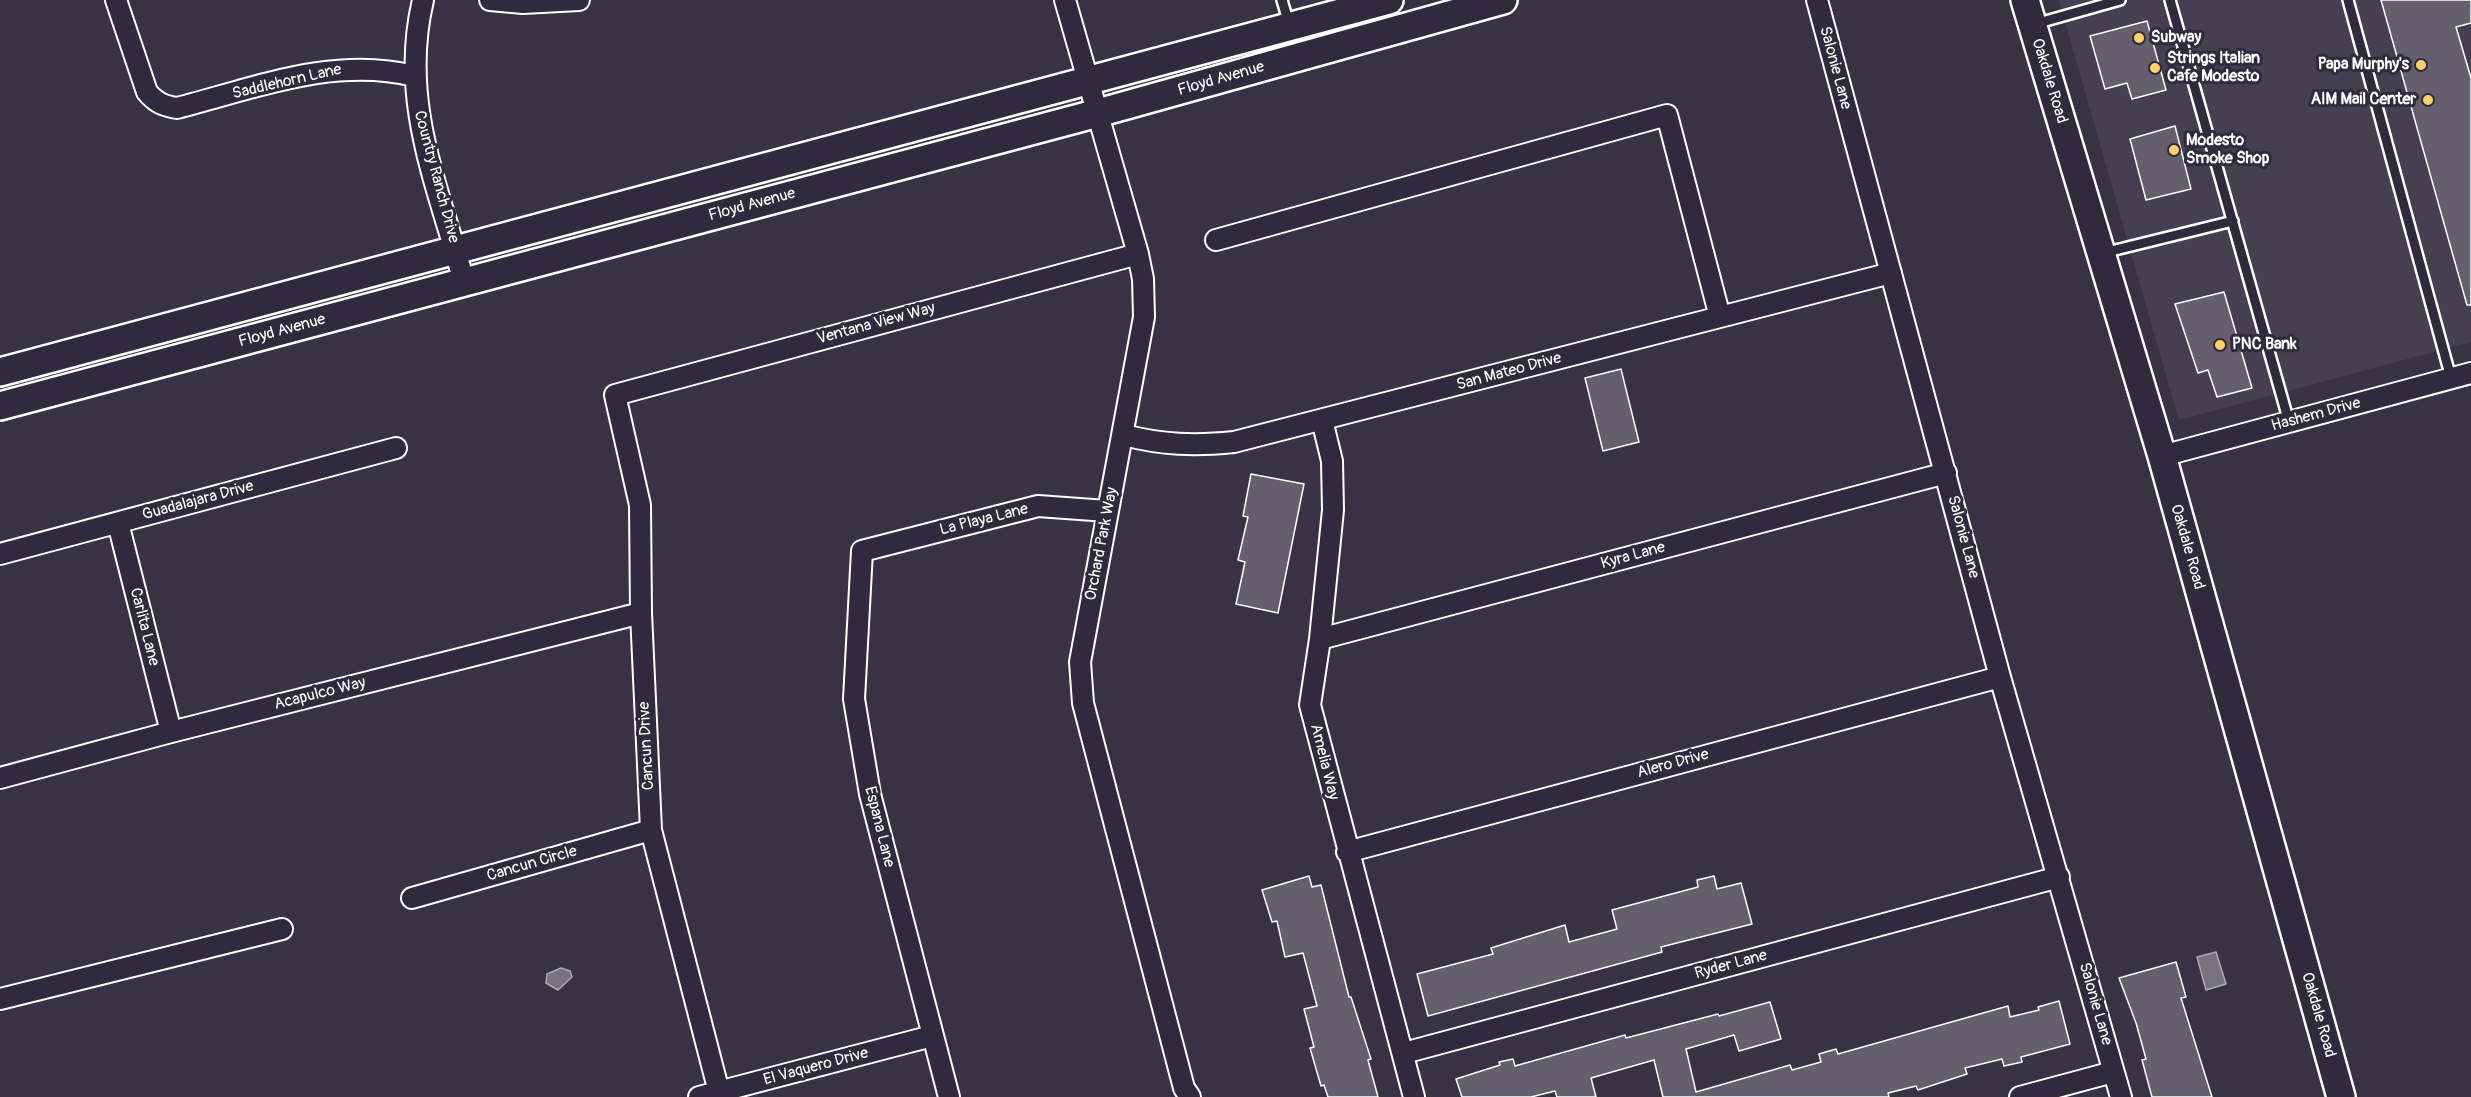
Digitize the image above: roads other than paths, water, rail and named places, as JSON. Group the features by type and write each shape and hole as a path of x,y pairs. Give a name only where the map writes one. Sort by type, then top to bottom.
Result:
{"street":[{"name":"Saddlehorn Lane","path":"116,0 147,92 160,104 177,108 334,69 364,68 414,76"},
{"name":"Country Ranch Drive","path":"423,0 414,76 417,109 424,144 464,282"},
{"path":"490,0 523,3 579,0"},
{"name":"Orchard Park Way","path":"1065,0 1137,254 1143,279 1144,316 1124,435 1107,511 1080,662 1083,703 1186,1094"},
{"name":"Floyd Avenue","path":"0,372 1389,0"},
{"name":"Floyd Avenue","path":"0,406 1098,113 1503,0"},
{"name":"Salonie Lane","path":"1817,0 2000,677 2121,1097"},
{"name":"Oakdale Road","path":"2029,12 2162,456 2341,1097"},
{"path":"1216,240 1667,115 1720,317"},
{"name":"Ventana View Way","path":"615,395 1137,254"},
{"name":"San Mateo Drive","path":"1124,435 1154,443 1194,446 1234,442 1891,273"},
{"name":"Hashem Drive","path":"2162,456 2471,373"},
{"name":"Cancun Drive","path":"615,395 640,505 641,613 651,830 719,1092"},
{"name":"Amelia Way","path":"1322,420 1332,461 1333,510 1320,639 1310,705 1347,852 1404,1053 1414,1097"},
{"name":"Guadalajara Drive","path":"0,554 396,448"},
{"name":"Kyra Lane","path":"1320,639 1946,473"},
{"name":"La Playa Lane","path":"862,551 1038,506 1107,511"},
{"name":"Carlita Lane","path":"118,523 171,732"},
{"name":"Espana Lane","path":"862,551 854,699 870,794 949,1097"},
{"name":"Acapulco Way","path":"0,778 171,732 641,613"},
{"name":"Alero Drive","path":"1347,852 2000,677"},
{"name":"Cancun Circle","path":"412,898 651,830"},
{"name":"Ryder Lane","path":"1404,1053 2059,877"},
{"path":"0,999 282,929"},
{"name":"El Vaquero Drive","path":"699,1097 932,1036"},
{"path":"2020,1097 2114,1072"}],"lane":[{"path":"1282,0 1290,27"},
{"path":"2029,12 2120,0"},
{"path":"2170,0 2289,422"},
{"path":"2348,0 2451,378"},
{"path":"2101,254 2233,221"}],"place":[{"name":"Subway","path":"2139,38"},
{"name":"Papa Murphy's","path":"2421,65"},
{"name":"Strings Italian Cafe Modesto","path":"2155,68"},
{"name":"AIM Mail Center","path":"2428,100"},
{"name":"Modesto Smoke Shop","path":"2174,150"},
{"name":"PNC Bank","path":"2220,345"}]}
